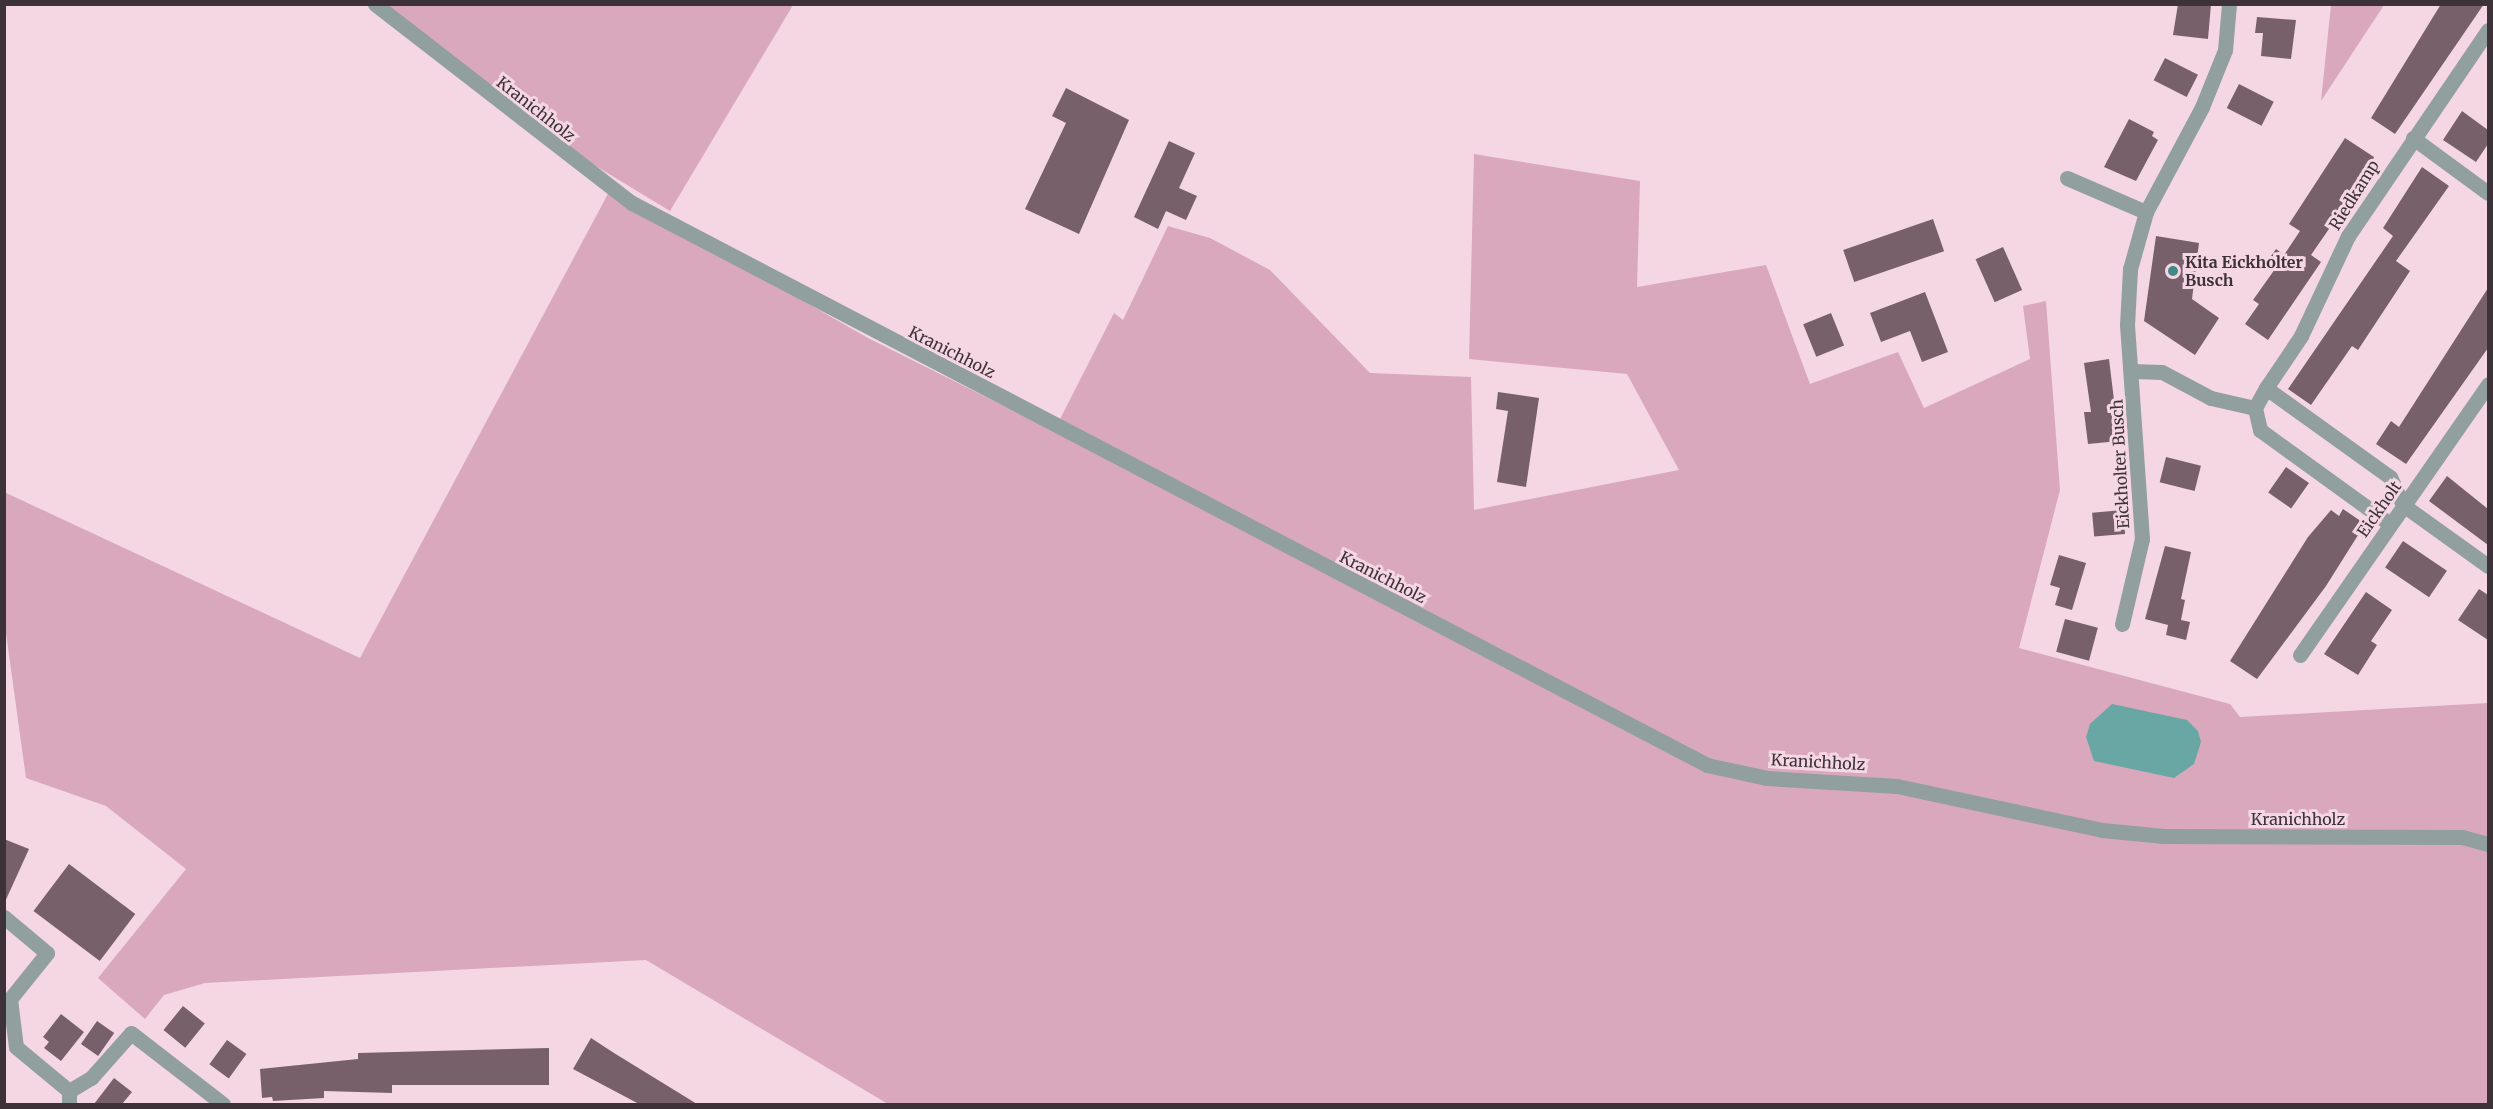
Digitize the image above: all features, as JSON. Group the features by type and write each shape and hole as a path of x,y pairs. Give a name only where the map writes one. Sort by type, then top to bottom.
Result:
{"street":[{"name":"Kranichholz","path":"375,4 632,203 1707,765 1767,778 1897,786 2133,833 2462,837 2488,844"},
{"name":"Eickholter Busch","path":"2122,624 2142,539 2127,325 2130,269 2146,212 2202,107 2221,60 2229,4"},
{"name":"Riedkamp","path":"2255,408 2301,336 2348,236 2488,30"},
{"path":"2413,138 2488,193"},
{"path":"2067,178 2146,212"},
{"path":"2132,371 2162,372 2211,398 2255,408 2260,430 2390,524"},
{"name":"Eickholt","path":"2300,655 2488,384"},
{"path":"2266,388 2390,477 2403,505 2488,566"},
{"path":"4,917 48,953 10,999 16,1047 69,1098 92,1078 131,1033 223,1104"}],"shaded area":[{"path":"381,5 793,5 670,211 548,137"},
{"path":"2331,5 2384,5 2321,101"},
{"path":"1474,154 1640,181 1637,287 1766,265 1810,384 1898,352 1924,408 2030,359 2023,306 2046,301 2060,490 2019,648 2230,704 2240,717 2488,703 2488,1104 888,1104 646,960 205,983 164,995 145,1019 98,978 186,869 106,806 26,778 5,626 4,492 360,658 610,190 868,338 1054,431 1114,313 1123,320 1168,226 1210,238 1270,270 1370,373 1471,377 1474,510 1679,470 1627,374 1469,359"},
{"path":"2112,704 2187,720 2198,731 2201,742 2194,764 2174,778 2094,761 2086,737 2090,724"}],"building":[{"path":"2178,4 2211,4 2208,39 2173,35"},
{"path":"2441,4 2484,4 2395,134 2371,118"},
{"path":"2257,17 2296,20 2291,59 2261,56 2263,33 2255,33"},
{"path":"2165,58 2198,75 2187,97 2154,80"},
{"path":"2239,84 2274,102 2261,126 2227,108"},
{"path":"1066,88 1129,120 1079,234 1025,209 1066,123 1052,116"},
{"path":"2462,111 2488,130 2488,144 2476,162 2443,140"},
{"path":"2129,119 2154,132 2152,136 2158,140 2136,181 2104,167"},
{"path":"2345,138 2374,157 2371,168 2311,255 2321,262 2268,340 2245,324 2259,304 2253,300 2275,269 2266,263 2276,249 2284,255 2300,231 2289,224"},
{"path":"1169,141 1195,153 1179,188 1197,196 1186,220 1166,211 1158,229 1134,217"},
{"path":"2422,167 2449,186 2396,261 2410,271 2358,350 2352,346 2311,405 2288,389 2393,236 2383,228"},
{"path":"1933,219 1944,251 1854,282 1843,250"},
{"name":"Kita Eickholter Busch","path":"2156,236 2199,243 2192,299 2219,318 2195,355 2144,321"},
{"path":"2003,247 2022,290 1995,302 1976,259"},
{"path":"2488,288 2488,348 2406,464 2376,444 2391,421 2399,427"},
{"path":"1925,292 1948,352 1922,362 1910,331 1881,342 1870,313"},
{"path":"1831,313 1844,345 1816,357 1803,324"},
{"path":"2109,359 2119,441 2088,444 2084,412 2091,412 2084,363"},
{"path":"1498,392 1539,398 1526,487 1497,482 1508,411 1496,409"},
{"path":"2166,457 2201,466 2195,491 2160,482"},
{"path":"2286,467 2309,483 2291,508 2268,492"},
{"path":"2447,476 2488,509 2488,545 2429,501"},
{"path":"2343,509 2365,524 2326,586 2257,679 2230,661 2308,537 2331,510 2339,516"},
{"path":"2123,510 2125,534 2094,537 2092,513"},
{"path":"2403,541 2447,571 2429,597 2385,568"},
{"path":"2165,546 2191,552 2181,599 2185,600 2181,620 2190,622 2186,640 2166,635 2168,625 2145,619"},
{"path":"2059,555 2086,563 2072,610 2055,605 2060,588 2050,585"},
{"path":"2479,589 2488,595 2488,640 2458,620"},
{"path":"2366,592 2392,610 2371,641 2377,645 2358,675 2324,654"},
{"path":"2065,619 2098,628 2089,661 2056,652"},
{"path":"4,839 29,849 4,904"},
{"path":"69,864 135,914 100,961 33,911"},
{"path":"183,1006 205,1024 185,1048 163,1030"},
{"path":"61,1014 84,1032 61,1061 44,1048 49,1042 43,1037"},
{"path":"97,1021 114,1033 98,1056 81,1044"},
{"path":"591,1038 697,1104 639,1104 573,1069"},
{"path":"227,1040 246,1054 229,1078 209,1064"},
{"path":"549,1048 549,1085 392,1085 392,1093 324,1091 324,1098 273,1101 272,1097 262,1098 260,1069 358,1059 358,1053"},
{"path":"114,1078 132,1092 122,1104 94,1104"}],"place":[{"name":"Kita Eickholter Busch","path":"2173,271"}]}
